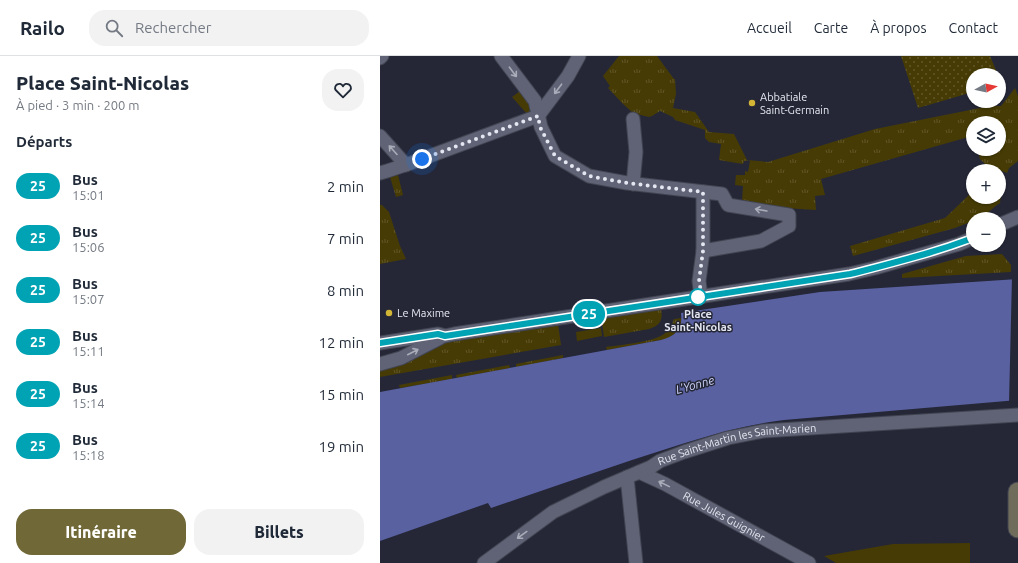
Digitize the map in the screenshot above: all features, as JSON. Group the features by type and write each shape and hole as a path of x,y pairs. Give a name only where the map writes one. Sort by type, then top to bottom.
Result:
{"main road":[{"path":"1018,492 1018,528"}],"street":[{"path":"501,56 535,100 540,127 555,156 589,176 633,184 722,194 728,205 789,215 789,226 761,241 703,251"},
{"path":"380,173 406,165 538,116 568,76 579,56"},
{"path":"633,119 636,152 633,184"},
{"path":"380,136 406,165"},
{"path":"702,297 699,281 703,251 703,192"},
{"path":"1006,222 1018,217"},
{"path":"380,364 401,358 445,336 850,274 890,264 966,241"},
{"path":"380,343 438,334 445,336"},
{"name":"Rue Saint-Martin les Saint-Marien","path":"484,563 553,512 604,487 651,467 660,461 728,438 763,431 1018,415"},
{"path":"633,475 636,563"},
{"name":"Rue Jules Guignier","path":"633,475 664,484 809,563"}],"green space":[{"path":"619,56 657,56 675,79 676,94 673,108 695,112 709,132 734,134 748,160 744,161 743,164 719,160 721,144 709,142 705,138 705,130 675,120 673,117 660,111 649,117 633,113 608,88 610,86 603,76"},
{"path":"901,56 990,56 995,68 966,68 966,94 918,108"},
{"path":"1015,88 1018,96 1018,161 1009,168 1007,173 1006,164 985,164 979,156 1006,156 1006,116 966,116 966,138 821,179 825,195 815,196 816,210 785,208 742,201 743,186 735,185 736,175 745,175 745,171 748,172 750,161 748,160 768,162 875,129 980,108 1006,108 1006,100"},
{"path":"523,89 533,113 528,115 512,97"},
{"path":"398,175 403,195 396,197 390,177"},
{"path":"966,198 966,204 999,204 988,212 966,212 966,224 955,228 853,256 850,246 945,218"},
{"path":"380,205 382,205 389,212 400,246 406,259 380,264"},
{"path":"1002,254 1011,265 1011,272 902,278 902,274 966,256"},
{"path":"661,308 662,316 659,324 656,326 649,329 604,337 601,317"},
{"path":"682,318 681,325 677,331 666,339 607,350 606,347 636,343 659,337 667,331 674,319"},
{"path":"558,324 561,345 380,377 380,369 440,342"},
{"path":"601,328 602,336 577,341 576,332"},
{"path":"563,355 563,358 516,367 516,364"},
{"path":"509,365 510,368 457,378 456,375"},
{"path":"452,375 452,379 400,388 399,385"},
{"path":"970,543 970,563 836,563 824,556 893,544"}],"water":[{"name":"L'Yonne","path":"1018,279 1018,400 784,420 726,431 632,460 491,508 488,503 380,541 380,392 661,340 671,336 680,328 681,313 820,292"}],"pier":[{"path":"1012,277 1018,277 1018,402 1009,403"}],"bus line":[{"name":"25","path":"380,343 438,334 445,336 850,274 966,241"}],"place":[{"name":"Abbatiale Saint-Germain","path":"752,103"},
{"name":"Place Saint-Nicolas","path":"698,297"},
{"name":"Le Maxime","path":"389,313"}],"route":[{"path":"422,159 538,116 540,127 555,156 589,176 627,183 703,192 703,251 699,281 702,297 698,297"}]}
